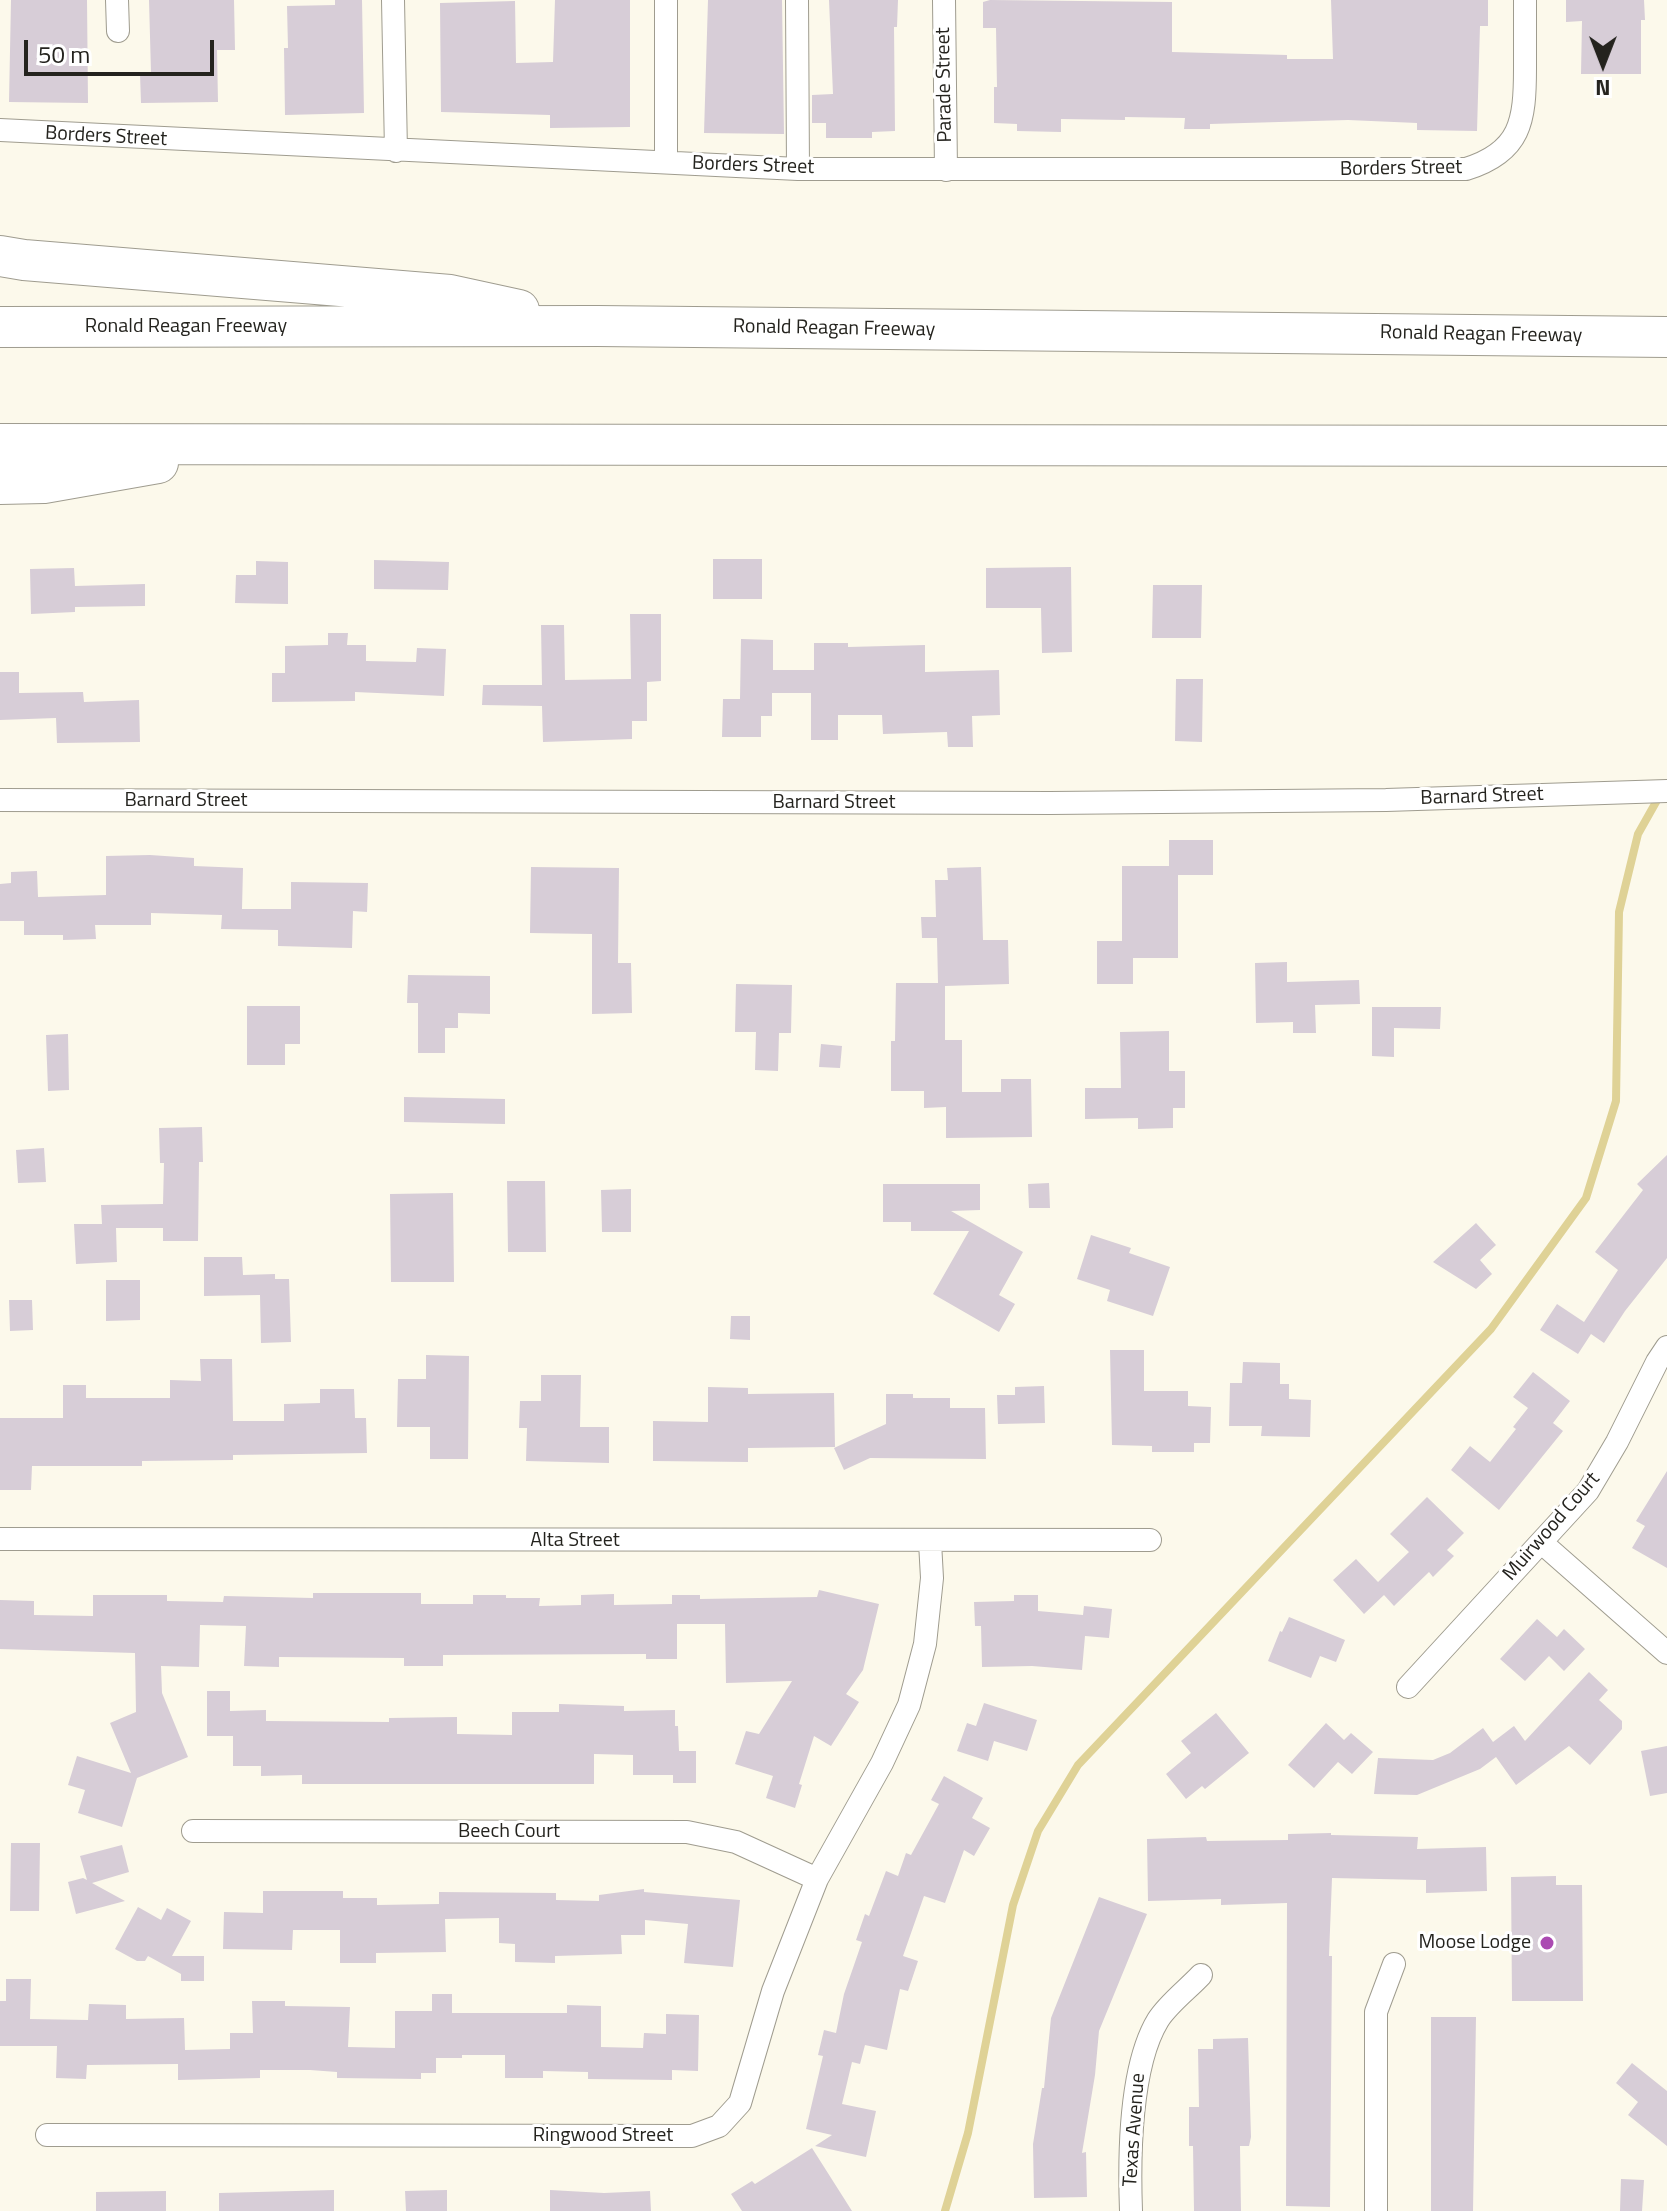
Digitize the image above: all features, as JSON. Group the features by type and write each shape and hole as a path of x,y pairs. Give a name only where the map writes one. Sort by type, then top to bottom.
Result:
{"highway":[{"path":"0,256 40,262 450,295 597,326"},
{"name":"Ronald Reagan Freeway","path":"0,327 597,326 1667,337"},
{"path":"0,444 1667,446"},
{"path":"0,484 44,483 262,444"}],"street":[{"path":"117,0 118,31"},
{"path":"393,0 396,151"},
{"path":"666,0 666,162"},
{"path":"797,0 798,169"},
{"name":"Parade Street","path":"944,0 946,170"},
{"name":"Borders Street","path":"0,130 798,169 1466,169 1486,163 1502,152 1514,137 1522,118 1525,0"},
{"name":"Barnard Street","path":"0,800 1050,803 1386,800 1667,791"},
{"name":"Muirwood Court","path":"1408,1687 1588,1491 1667,1347"},
{"name":"Alta Street","path":"0,1539 1150,1540"},
{"name":"Ringwood Street","path":"47,2135 692,2136 719,2126 740,2103 773,1991 817,1879 882,1763 909,1705 925,1644 932,1578 930,1542"},
{"path":"1542,1543 1667,1653"},
{"name":"Beech Court","path":"193,1831 687,1832 736,1842 817,1879"},
{"path":"1376,2211 1376,2012 1394,1964"},
{"name":"Texas Avenue","path":"1131,2211 1139,2064 1158,2019 1201,1975"}],"building":[{"path":"11,0 87,0 88,103 9,102"},
{"path":"149,0 234,0 235,50 217,50 218,102 141,103 140,74 151,73"},
{"path":"335,0 362,0 364,113 285,115 287,6 335,5"},
{"path":"555,0 630,0 630,127 550,128 550,115 441,112 440,3 515,1 516,63 553,62"},
{"path":"708,0 782,0 784,134 704,133"},
{"path":"829,0 898,0 897,27 894,27 895,131 872,132 872,138 826,138 826,123 812,123 812,95 833,94"},
{"path":"1331,0 1488,0 1488,26 1480,26 1477,131 1417,130 1417,123 1348,120 1210,124 1210,129 1184,129 1185,118 1125,117 1125,120 1061,119 1061,132 1017,131 1017,124 994,123 996,28 983,28 983,2 1172,2 1172,52 1333,59"},
{"path":"1566,0 1644,0 1641,74 1581,74 1582,21 1566,22"},
{"path":"713,559 762,559 762,599 713,599"},
{"path":"374,560 449,562 448,590 374,589"},
{"path":"256,561 288,562 288,604 235,603 236,575 256,575"},
{"path":"1071,567 1072,652 1042,653 1041,608 986,608 986,568"},
{"path":"74,568 75,586 145,584 145,606 75,607 75,612 31,614 30,569"},
{"path":"1153,585 1202,585 1201,638 1152,638"},
{"path":"630,614 661,614 661,681 647,682 647,721 632,721 632,739 543,742 542,706 482,705 483,685 542,685 541,625 564,625 565,680 631,679"},
{"path":"328,633 348,633 347,645 366,645 366,661 416,662 417,648 446,649 444,696 355,692 355,701 272,702 272,673 285,673 285,646 328,645"},
{"path":"741,639 773,640 773,670 814,670 814,643 848,643 848,647 925,645 925,672 999,670 1000,715 972,716 973,747 948,747 947,732 883,734 882,715 838,715 838,740 811,740 811,693 772,693 772,716 761,716 761,737 722,737 723,699 740,699"},
{"path":"0,672 19,672 19,693 83,692 84,702 139,700 140,742 57,743 56,718 0,720"},
{"path":"1176,679 1203,679 1202,742 1175,741"},
{"path":"1169,840 1213,840 1213,875 1178,875 1178,958 1133,958 1133,984 1097,984 1097,941 1122,941 1122,866 1169,866"},
{"path":"106,856 194,858 194,866 243,868 242,909 291,909 291,882 368,883 367,912 353,911 352,948 278,946 278,930 221,929 222,915 151,913 151,925 95,925 96,939 63,940 63,935 24,935 24,921 0,921 0,884 11,883 11,872 37,871 38,897 106,895"},
{"path":"531,867 619,868 618,963 631,963 632,1013 592,1014 592,934 530,933"},
{"path":"981,867 983,940 1008,940 1009,984 945,986 945,1040 962,1040 962,1092 1001,1092 1001,1079 1031,1079 1032,1137 946,1138 946,1107 924,1108 924,1091 891,1091 896,983 938,983 937,938 922,938 921,917 936,917 935,880 948,880 947,868"},
{"path":"1287,962 1287,982 1359,980 1360,1004 1315,1005 1316,1033 1293,1033 1293,1022 1256,1023 1255,963"},
{"path":"408,975 490,976 490,1014 458,1013 458,1028 445,1028 445,1053 418,1053 418,1003 407,1003"},
{"path":"736,984 792,985 791,1033 779,1033 778,1071 755,1070 756,1032 735,1032"},
{"path":"247,1006 300,1006 300,1044 285,1044 285,1065 247,1065"},
{"path":"1372,1007 1441,1007 1440,1029 1394,1028 1394,1057 1372,1056"},
{"path":"1169,1031 1169,1071 1185,1071 1185,1108 1173,1108 1173,1128 1138,1129 1138,1118 1085,1119 1085,1088 1121,1088 1120,1032"},
{"path":"68,1034 69,1090 48,1091 46,1035"},
{"path":"821,1044 842,1046 840,1068 819,1067"},
{"path":"404,1097 505,1099 505,1124 404,1122"},
{"path":"202,1127 198,1241 163,1241 163,1228 116,1228 117,1262 76,1264 74,1224 102,1224 101,1205 163,1204 164,1163 160,1163 159,1128"},
{"path":"44,1148 46,1182 18,1183 16,1150"},
{"path":"1667,1155 1667,1258 1604,1343 1591,1334 1578,1354 1540,1330 1557,1304 1584,1322 1618,1270 1595,1252 1643,1190 1637,1184"},
{"path":"507,1181 545,1181 546,1252 508,1252"},
{"path":"1049,1183 1050,1208 1029,1208 1028,1184"},
{"path":"883,1184 980,1184 980,1210 951,1211 1023,1252 999,1295 1015,1304 999,1332 933,1294 969,1231 911,1231 911,1222 883,1222"},
{"path":"631,1189 631,1232 602,1232 601,1190"},
{"path":"453,1193 454,1282 391,1282 390,1194"},
{"path":"1476,1223 1496,1245 1480,1260 1492,1274 1476,1289 1433,1262"},
{"path":"1091,1235 1131,1248 1129,1253 1170,1267 1153,1316 1107,1301 1110,1290 1077,1279"},
{"path":"204,1257 242,1257 243,1275 275,1274 275,1279 289,1279 291,1342 261,1343 260,1295 204,1296"},
{"path":"106,1280 140,1280 140,1320 106,1321"},
{"path":"9,1300 32,1300 33,1330 10,1331"},
{"path":"731,1316 750,1316 750,1340 730,1339"},
{"path":"1110,1350 1144,1350 1144,1391 1188,1391 1188,1406 1211,1407 1210,1443 1194,1443 1194,1452 1152,1452 1152,1446 1112,1445"},
{"path":"426,1355 469,1356 468,1459 430,1459 430,1427 397,1427 398,1379 426,1379"},
{"path":"200,1359 232,1359 233,1421 284,1421 284,1404 320,1403 320,1389 354,1389 355,1418 366,1418 367,1453 233,1455 233,1460 142,1461 142,1466 32,1466 31,1490 0,1490 0,1418 63,1418 63,1385 86,1385 86,1398 170,1398 170,1380 201,1381"},
{"path":"1243,1362 1280,1363 1280,1384 1289,1384 1289,1399 1311,1400 1310,1437 1261,1436 1262,1426 1229,1426 1230,1383 1242,1383"},
{"path":"1533,1372 1570,1401 1553,1423 1563,1431 1499,1510 1451,1470 1470,1446 1490,1462 1528,1408 1513,1397"},
{"path":"541,1375 581,1375 580,1427 609,1427 609,1463 526,1461 527,1428 519,1428 520,1401 541,1401"},
{"path":"1044,1386 1045,1423 998,1424 997,1395 1015,1395 1015,1387"},
{"path":"708,1387 748,1388 748,1394 834,1393 835,1447 748,1448 748,1462 653,1461 653,1421 708,1422"},
{"path":"886,1394 950,1398 950,1408 985,1408 986,1459 870,1458 844,1470 834,1448 886,1424"},
{"path":"1667,1471 1667,1568 1632,1548 1645,1526 1636,1521"},
{"path":"1427,1497 1464,1533 1447,1550 1454,1556 1433,1577 1429,1572 1394,1606 1384,1595 1364,1614 1333,1580 1356,1559 1378,1582 1409,1552 1390,1534"},
{"path":"819,1590 879,1604 863,1670 846,1694 859,1702 831,1746 814,1736 795,1808 766,1798 773,1776 735,1764 746,1731 759,1734 792,1681 726,1683 725,1624 677,1624 677,1659 646,1659 646,1654 443,1655 443,1666 404,1666 404,1658 279,1657 279,1667 244,1666 246,1626 200,1625 199,1667 161,1666 162,1693 188,1757 137,1778 122,1827 78,1813 85,1790 68,1785 77,1756 131,1773 110,1723 136,1712 135,1653 0,1649 0,1600 34,1601 34,1615 93,1616 93,1595 167,1595 167,1601 223,1602 224,1596 313,1598 313,1593 421,1593 421,1604 473,1604 473,1595 506,1595 506,1598 540,1598 539,1606 581,1605 581,1595 614,1594 614,1605 672,1604 672,1595 700,1595 700,1599 817,1597"},
{"path":"1014,1595 1038,1595 1038,1611 1083,1615 1084,1606 1112,1609 1109,1638 1085,1636 1082,1670 1032,1666 982,1667 981,1626 975,1626 974,1602 1014,1601"},
{"path":"1289,1617 1345,1640 1336,1662 1320,1656 1311,1678 1268,1661"},
{"path":"1537,1619 1557,1637 1564,1629 1585,1649 1564,1671 1549,1656 1525,1681 1500,1659"},
{"path":"1589,1672 1608,1690 1599,1700 1622,1721 1622,1729 1590,1765 1569,1746 1516,1785 1496,1757 1480,1769 1417,1795 1374,1794 1378,1758 1433,1760 1450,1753 1483,1728 1493,1742 1514,1726 1525,1741"},
{"path":"207,1691 230,1691 230,1711 266,1710 266,1721 389,1722 389,1718 457,1717 457,1734 512,1735 512,1712 559,1712 559,1704 624,1706 624,1711 675,1710 679,1751 696,1751 696,1783 673,1783 673,1775 633,1775 633,1755 594,1754 594,1784 302,1784 302,1775 261,1776 261,1766 233,1766 233,1736 207,1736"},
{"path":"984,1703 1037,1720 1027,1751 994,1741 988,1761 957,1751 967,1723 976,1726"},
{"path":"1216,1713 1249,1753 1205,1789 1202,1786 1186,1799 1166,1774 1191,1753 1181,1741"},
{"path":"1326,1723 1344,1740 1351,1733 1373,1752 1352,1774 1338,1762 1314,1788 1288,1765"},
{"path":"1667,1746 1667,1793 1650,1796 1641,1751"},
{"path":"944,1776 983,1798 972,1818 990,1828 974,1856 964,1850 945,1903 924,1896 903,1956 918,1961 908,1991 900,1989 887,2050 865,2045 860,2064 852,2062 842,2104 876,2111 866,2157 815,2146 832,2135 806,2129 823,2056 818,2055 824,2030 836,2033 844,1994 862,1942 856,1940 865,1914 869,1916 886,1871 898,1876 906,1853 911,1855 939,1804 931,1800"},
{"path":"1288,1834 1418,1837 1417,1849 1486,1847 1487,1891 1426,1893 1426,1880 1332,1878 1329,1956 1332,1956 1330,2207 1286,2206 1287,1903 1221,1905 1221,1899 1148,1901 1147,1839 1206,1837 1207,1841 1288,1840"},
{"path":"11,1843 40,1843 39,1911 10,1911"},
{"path":"122,1845 129,1872 92,1883 125,1901 76,1914 68,1882 83,1878 87,1880 80,1856"},
{"name":"Moose Lodge","path":"1556,1876 1556,1885 1582,1885 1583,2001 1512,2001 1511,1877"},
{"path":"644,1889 644,1892 740,1900 733,1967 684,1963 688,1924 645,1920 645,1935 621,1935 622,1954 555,1956 555,1963 515,1962 515,1944 499,1943 499,1918 445,1919 446,1952 376,1953 376,1963 340,1963 340,1930 293,1930 292,1950 223,1949 224,1912 263,1913 263,1891 343,1891 343,1898 377,1898 377,1905 439,1904 439,1892 556,1893 556,1900 599,1901 599,1895"},
{"path":"1099,1897 1147,1914 1099,2031 1082,2153 1086,2152 1087,2197 1034,2198 1033,2144 1044,2088 1051,2018"},
{"path":"138,1907 161,1920 167,1908 191,1921 172,1956 204,1956 204,1981 181,1981 181,1974 148,1956 145,1961 137,1961 115,1949"},
{"path":"6,1979 31,1979 30,2019 88,2020 89,2004 126,2005 126,2019 184,2018 185,2050 230,2049 230,2033 253,2033 252,2001 285,2001 285,2006 350,2007 348,2047 395,2048 395,2011 432,2011 432,1994 452,1994 452,2013 567,2013 567,2005 601,2006 601,2047 643,2048 644,2033 666,2034 666,2014 699,2015 698,2071 672,2070 672,2080 588,2079 588,2072 543,2071 543,2078 505,2078 505,2055 462,2055 462,2058 436,2058 436,2073 421,2073 421,2079 337,2078 337,2072 260,2070 260,2078 178,2080 178,2064 87,2065 86,2079 56,2078 57,2046 0,2046 0,2001 6,2001"},
{"path":"1431,2017 1476,2017 1473,2211 1431,2211"},
{"path":"1248,2038 1251,2137 1249,2146 1240,2146 1241,2211 1194,2211 1189,2107 1199,2107 1198,2049 1213,2049 1213,2039"},
{"path":"1632,2063 1667,2091 1667,2146 1628,2115 1638,2102 1616,2083"},
{"path":"812,2148 852,2211 742,2211 731,2194 752,2181 755,2184"},
{"path":"1621,2179 1644,2180 1642,2211 1620,2211"},
{"path":"334,2190 334,2211 219,2211 219,2193"},
{"path":"447,2190 447,2211 406,2211 405,2191"},
{"path":"550,2190 604,2193 650,2191 651,2211 550,2211"},
{"path":"166,2191 166,2211 96,2211 96,2192"}],"waterway":[{"path":"945,2211 968,2133 1013,1905 1038,1831 1078,1765 1491,1329 1586,1198 1616,1101 1619,912 1638,834 1660,795"}],"place":[{"name":"Moose Lodge","path":"1547,1943"}]}
